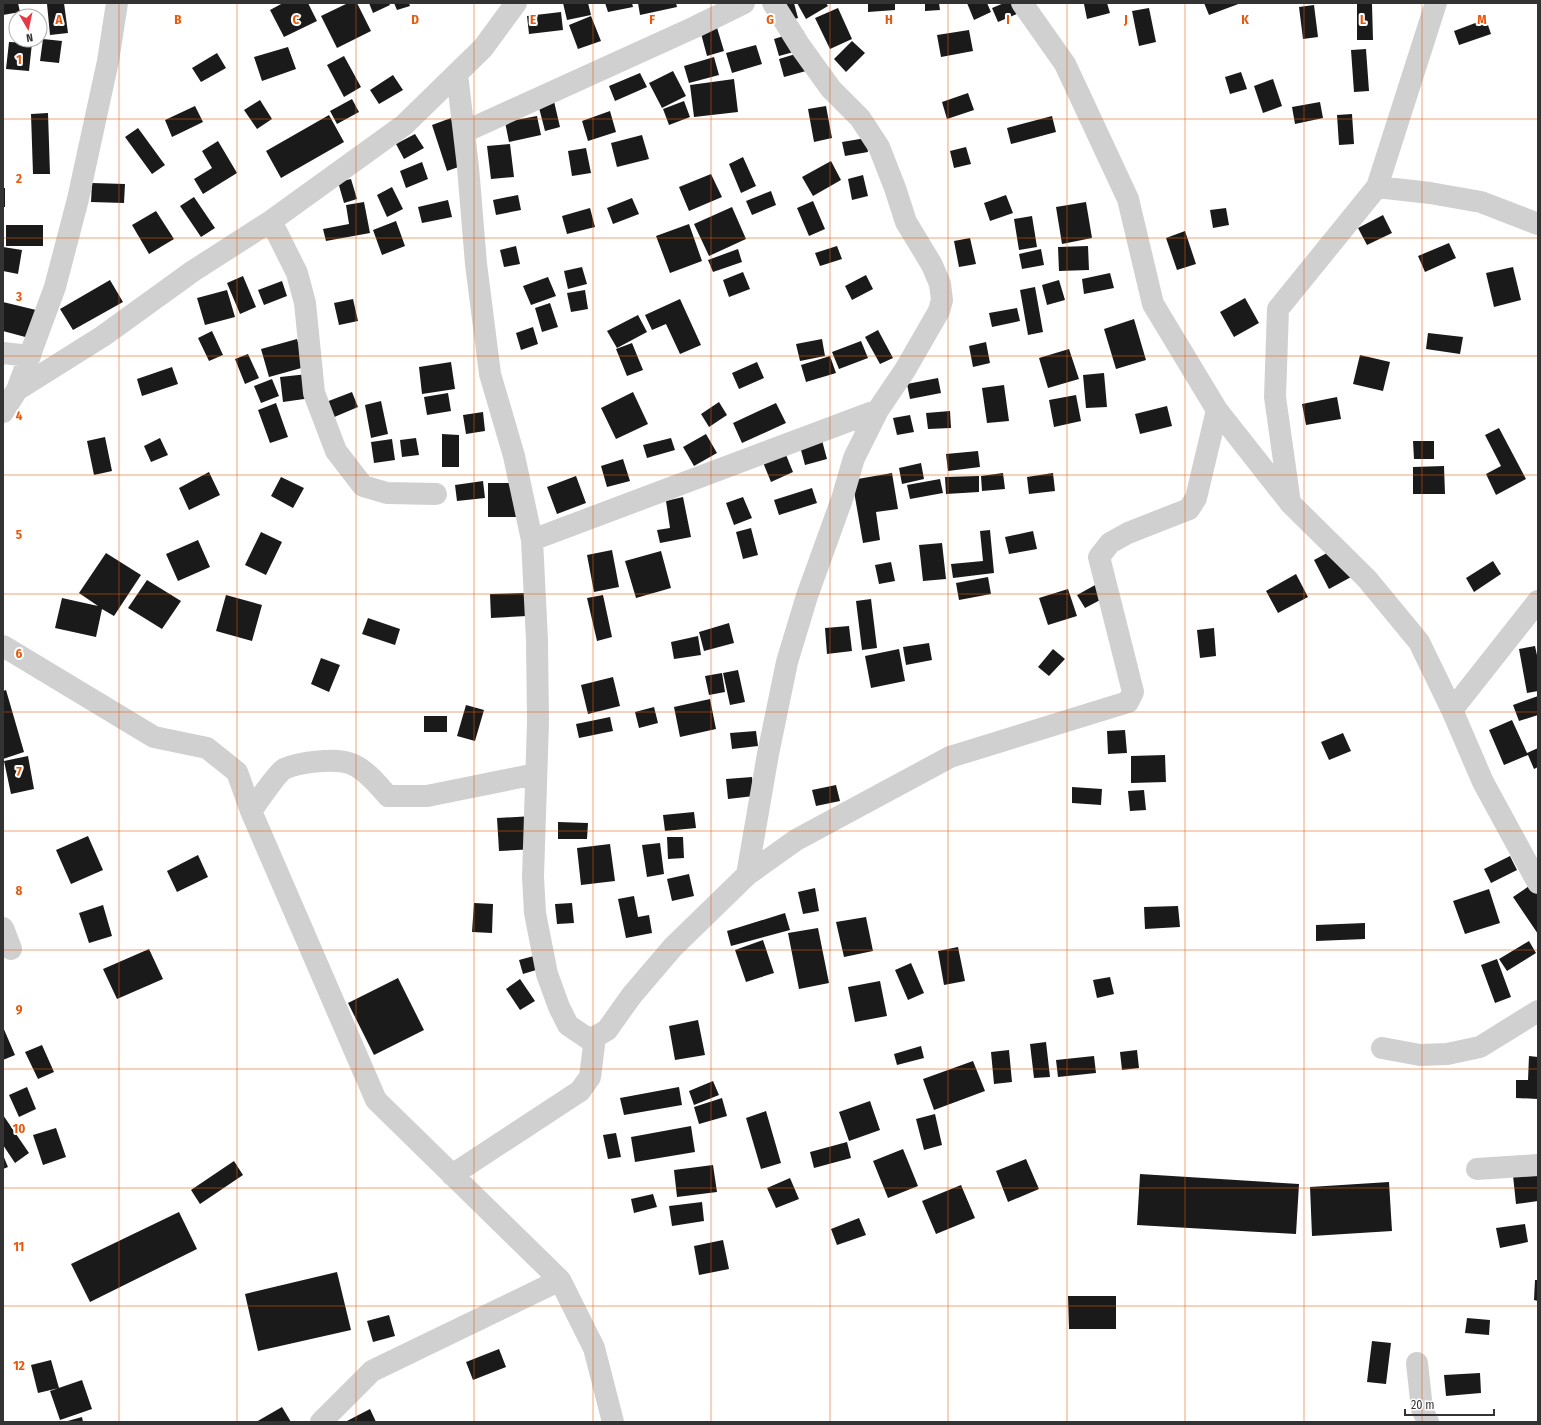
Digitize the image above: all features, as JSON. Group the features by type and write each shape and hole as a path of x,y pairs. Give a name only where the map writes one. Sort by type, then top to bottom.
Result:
{"street":[{"path":"3,412 17,390 55,287 78,198 108,61 117,3"},
{"path":"17,390 102,336 193,270 271,221 404,125 483,48 516,3"},
{"path":"464,132 695,27 744,3"},
{"path":"747,875 768,754 787,662 808,596 842,499 854,458 878,410 905,370 939,312 942,300 940,284 932,265 906,222 879,147 860,118 830,89 800,46 773,3"},
{"path":"1022,3 1065,64 1128,199 1153,304 1218,410 1291,504 1367,579 1419,642 1452,710 1483,782 1538,883"},
{"path":"1291,504 1275,397 1278,310 1377,187 1436,3"},
{"path":"457,74 476,264 490,374 514,456 532,540 537,640 536,774 533,877 535,913 547,974 559,1007 568,1025 587,1038 595,1037 607,1030 632,995 673,947 747,875 796,840 950,757 1128,702 1133,692 1099,557 1110,542 1128,533 1189,509 1196,498 1218,410"},
{"path":"1377,187 1430,193 1481,202 1538,224"},
{"path":"271,221 297,273 305,303 314,393 336,451 363,486 387,493 436,494"},
{"path":"3,353 30,356"},
{"path":"532,540 878,410"},
{"path":"1452,710 1538,601"},
{"path":"3,646 154,737 206,748 237,772 251,811 376,1100 560,1280 594,1348 613,1422"},
{"path":"251,811 282,770 308,763 332,761 353,765 372,778 388,796 427,796 536,774"},
{"path":"3,928 11,949"},
{"path":"1382,1048 1420,1055 1447,1054 1480,1047 1538,1011"},
{"path":"452,1175 580,1091 590,1076 595,1037"},
{"path":"1477,1169 1538,1165"},
{"path":"321,1422 372,1371 560,1280"},
{"path":"1417,1363 1422,1409 1428,1422"}],"building":[{"path":"3,3 18,3 19,8 8,8 8,14 3,15"},
{"path":"64,3 68,33 50,35 47,4"},
{"path":"283,3 308,3 317,21 284,37 270,10"},
{"path":"348,3 357,3 371,31 337,48 321,16"},
{"path":"369,3 389,3 390,5 373,13"},
{"path":"394,3 409,3 410,6 397,10"},
{"path":"563,3 588,3 591,15 567,20"},
{"path":"605,3 632,3 633,7 608,12"},
{"path":"638,3 676,3 677,7 640,15"},
{"path":"767,3 794,3 798,18 773,25"},
{"path":"797,3 826,3 828,6 806,19"},
{"path":"868,3 895,3 895,10 868,12"},
{"path":"925,3 939,3 940,10 925,11"},
{"path":"967,3 987,3 991,12 974,20"},
{"path":"1004,3 1015,3 1019,13 998,22 992,8"},
{"path":"1107,3 1110,13 1087,19 1084,4"},
{"path":"1204,3 1241,3 1209,15"},
{"path":"1357,4 1372,4 1373,40 1357,40"},
{"path":"1314,5 1318,37 1303,39 1299,7"},
{"path":"838,8 852,39 830,49 815,18"},
{"path":"1149,8 1156,42 1139,46 1132,11"},
{"path":"561,12 563,30 529,34 527,16"},
{"path":"591,16 601,41 578,49 569,25"},
{"path":"1486,19 1491,34 1459,45 1454,31"},
{"path":"715,21 724,51 707,56 699,26"},
{"path":"803,30 808,48 779,56 774,39"},
{"path":"969,30 973,51 941,57 937,35"},
{"path":"48,40 62,41 59,63 40,61 42,48 48,48"},
{"path":"852,41 865,53 846,72 834,59"},
{"path":"756,45 762,64 732,73 726,53"},
{"path":"288,47 296,69 262,81 254,57"},
{"path":"8,48 31,48 29,71 6,69"},
{"path":"812,49 817,68 784,77 779,59"},
{"path":"1366,49 1369,91 1354,92 1351,50"},
{"path":"217,53 226,68 201,82 192,68"},
{"path":"344,56 361,87 344,97 327,65"},
{"path":"714,57 719,75 689,83 684,66"},
{"path":"673,71 686,96 662,108 649,83"},
{"path":"1241,72 1247,89 1230,94 1225,77"},
{"path":"640,73 647,87 615,101 609,86"},
{"path":"393,75 403,90 379,104 370,90"},
{"path":"734,79 738,112 694,117 690,85"},
{"path":"1273,79 1282,106 1263,113 1254,86"},
{"path":"968,93 974,110 947,119 942,102"},
{"path":"553,97 560,127 545,131 537,100"},
{"path":"352,99 359,112 337,124 330,111"},
{"path":"260,100 272,119 257,129 244,110"},
{"path":"684,101 690,117 669,125 663,109"},
{"path":"1320,102 1323,118 1295,124 1292,107"},
{"path":"195,106 203,122 172,137 165,120"},
{"path":"826,106 832,138 814,142 808,109"},
{"path":"610,111 616,132 588,141 582,121"},
{"path":"48,113 50,174 33,174 31,114"},
{"path":"1352,114 1354,144 1339,145 1337,115"},
{"path":"329,115 344,142 281,178 266,151"},
{"path":"537,116 541,135 509,142 505,122"},
{"path":"1052,116 1056,132 1011,144 1007,128"},
{"path":"451,118 467,164 447,171 432,125"},
{"path":"138,128 165,165 152,174 125,137"},
{"path":"415,134 424,148 404,159 396,144"},
{"path":"642,135 649,159 617,167 611,143"},
{"path":"866,138 868,152 845,156 842,142"},
{"path":"218,141 237,173 203,194 194,179 212,168 202,151"},
{"path":"510,144 514,177 491,179 487,146"},
{"path":"966,147 971,164 954,168 950,151"},
{"path":"586,148 591,173 572,176 568,151"},
{"path":"743,157 756,186 741,193 729,164"},
{"path":"831,161 841,180 813,196 802,177"},
{"path":"422,162 428,179 406,188 400,171"},
{"path":"711,174 722,197 689,211 679,187"},
{"path":"863,175 868,196 852,200 848,179"},
{"path":"351,179 357,199 344,203 338,182"},
{"path":"92,183 125,184 124,203 91,202"},
{"path":"392,187 403,209 387,217 377,195"},
{"path":"3,188 5,188 5,207 3,207"},
{"path":"771,191 776,205 752,215 746,201"},
{"path":"518,195 521,210 496,215 493,200"},
{"path":"1006,195 1013,213 990,221 984,203"},
{"path":"194,197 215,228 201,237 180,206"},
{"path":"632,198 639,214 613,224 607,208"},
{"path":"448,200 452,217 422,223 418,207"},
{"path":"813,201 825,229 809,236 797,208"},
{"path":"364,202 370,233 326,241 323,229 349,224 346,205"},
{"path":"1086,202 1092,238 1062,244 1056,207"},
{"path":"732,207 746,239 709,256 694,224"},
{"path":"590,208 595,227 567,234 562,216"},
{"path":"1226,208 1229,225 1213,228 1210,210"},
{"path":"156,211 174,239 149,254 132,225"},
{"path":"1383,215 1392,233 1367,245 1358,228"},
{"path":"1032,216 1037,247 1019,250 1014,219"},
{"path":"396,221 405,246 382,255 373,230"},
{"path":"689,224 702,261 670,273 656,236"},
{"path":"6,225 43,225 43,246 6,246"},
{"path":"1185,231 1196,264 1177,270 1166,238"},
{"path":"970,238 976,264 959,267 954,241"},
{"path":"1449,243 1456,258 1425,272 1418,256"},
{"path":"516,246 520,264 504,267 500,250"},
{"path":"837,246 842,259 820,266 815,253"},
{"path":"1088,246 1089,270 1059,271 1058,247"},
{"path":"3,247 22,250 18,274 3,271"},
{"path":"738,249 742,262 713,272 708,260"},
{"path":"1041,249 1044,265 1022,269 1019,254"},
{"path":"582,267 587,284 568,289 564,271"},
{"path":"1513,267 1521,300 1494,307 1486,273"},
{"path":"743,272 750,289 729,297 723,280"},
{"path":"1110,273 1114,288 1084,294 1082,279"},
{"path":"866,275 873,289 852,300 845,286"},
{"path":"243,276 256,307 240,314 227,283"},
{"path":"548,277 556,296 531,305 523,286"},
{"path":"110,280 123,302 73,330 60,309"},
{"path":"1059,280 1065,300 1047,305 1042,285"},
{"path":"282,281 287,296 264,305 258,290"},
{"path":"1035,287 1043,332 1028,335 1020,290"},
{"path":"227,290 235,317 205,325 197,298"},
{"path":"585,290 588,309 571,312 567,293"},
{"path":"1245,298 1259,323 1234,337 1220,312"},
{"path":"353,299 358,321 339,325 334,303"},
{"path":"680,299 701,345 680,354 666,324 652,330 645,315"},
{"path":"3,302 36,310 29,338 3,331"},
{"path":"550,303 558,327 542,332 535,308"},
{"path":"1017,308 1020,321 992,327 989,313"},
{"path":"638,315 647,332 617,348 607,331"},
{"path":"1134,319 1146,360 1116,369 1104,329"},
{"path":"533,327 538,344 521,350 516,333"},
{"path":"878,330 893,358 880,364 865,337"},
{"path":"212,331 223,355 209,361 198,338"},
{"path":"1428,333 1463,337 1460,354 1426,349"},
{"path":"297,339 305,367 269,377 261,349"},
{"path":"822,339 825,356 800,361 796,344"},
{"path":"861,341 868,358 839,369 832,352"},
{"path":"986,342 990,363 973,367 969,346"},
{"path":"632,343 643,370 627,376 616,349"},
{"path":"1069,349 1079,379 1048,388 1039,358"},
{"path":"248,354 259,378 245,384 235,359"},
{"path":"1360,355 1390,362 1383,391 1353,384"},
{"path":"830,356 836,373 806,382 801,365"},
{"path":"451,362 455,389 422,394 419,367"},
{"path":"757,362 764,378 739,389 732,373"},
{"path":"172,367 178,384 142,396 137,379"},
{"path":"1104,373 1107,407 1086,408 1083,375"},
{"path":"308,374 311,398 283,402 280,377"},
{"path":"938,378 941,393 910,399 907,384"},
{"path":"272,379 279,396 261,403 254,386"},
{"path":"1004,385 1009,421 987,423 982,388"},
{"path":"352,392 358,407 332,418 326,402"},
{"path":"633,392 648,424 616,439 601,408"},
{"path":"448,393 451,411 427,415 424,397"},
{"path":"1076,395 1081,421 1054,427 1049,400"},
{"path":"1337,397 1341,419 1306,425 1302,404"},
{"path":"381,401 388,434 371,438 365,405"},
{"path":"719,402 727,415 709,427 701,414"},
{"path":"276,403 288,437 270,443 258,410"},
{"path":"776,403 786,423 742,443 733,423"},
{"path":"1167,406 1172,426 1140,434 1135,414"},
{"path":"950,411 951,428 928,429 926,413"},
{"path":"483,412 485,431 466,434 463,415"},
{"path":"910,415 914,432 897,435 893,418"},
{"path":"1499,428 1526,479 1496,495 1486,474 1501,466 1485,435"},
{"path":"820,433 827,459 805,465 798,439"},
{"path":"442,434 459,435 459,467 442,467"},
{"path":"706,434 717,453 694,466 683,447"},
{"path":"105,437 112,471 94,475 87,441"},
{"path":"160,438 168,455 151,462 144,446"},
{"path":"416,438 419,455 402,457 400,440"},
{"path":"671,438 675,450 647,458 643,445"},
{"path":"392,439 395,460 374,463 371,442"},
{"path":"1413,441 1434,441 1434,459 1414,459"},
{"path":"782,445 793,472 771,482 760,455"},
{"path":"978,451 980,467 948,471 946,454"},
{"path":"623,459 630,481 607,487 601,466"},
{"path":"921,463 924,479 902,484 899,468"},
{"path":"1444,466 1445,494 1413,494 1413,467"},
{"path":"209,472 220,495 189,510 179,488"},
{"path":"892,473 898,509 876,512 880,540 863,543 852,480"},
{"path":"1003,473 1005,489 982,491 981,476"},
{"path":"1053,473 1055,491 1029,494 1027,477"},
{"path":"576,476 586,503 557,514 547,487"},
{"path":"979,476 979,492 946,494 945,477"},
{"path":"281,477 304,488 293,508 271,496"},
{"path":"940,479 943,493 910,499 907,485"},
{"path":"483,481 485,498 457,501 455,485"},
{"path":"488,483 524,483 524,517 488,517"},
{"path":"812,488 817,503 779,515 774,500"},
{"path":"683,497 691,537 660,543 657,530 670,528 666,501"},
{"path":"743,497 752,518 734,525 726,503"},
{"path":"751,528 758,555 743,559 736,532"},
{"path":"990,530 994,573 953,578 951,564 983,561 980,531"},
{"path":"1033,531 1037,549 1009,554 1005,537"},
{"path":"261,532 282,542 266,575 245,565"},
{"path":"198,540 210,567 178,581 166,554"},
{"path":"942,543 946,579 923,581 919,545"},
{"path":"1338,547 1353,576 1329,589 1314,560"},
{"path":"612,550 619,587 594,592 587,555"},
{"path":"661,551 671,588 636,598 625,561"},
{"path":"106,553 141,575 114,616 102,609 96,637 55,628 62,598 98,606 79,593"},
{"path":"1493,561 1501,574 1474,592 1466,578"},
{"path":"891,562 895,581 879,584 875,565"},
{"path":"1296,574 1308,597 1278,613 1266,591"},
{"path":"988,577 991,594 959,600 956,583"},
{"path":"147,580 181,601 162,629 128,608"},
{"path":"1097,584 1104,598 1085,608 1077,595"},
{"path":"1068,589 1077,616 1048,625 1039,598"},
{"path":"525,593 527,616 491,618 490,594"},
{"path":"226,595 262,605 252,641 216,631"},
{"path":"603,595 612,637 597,641 587,598"},
{"path":"871,599 877,648 862,650 856,601"},
{"path":"368,618 400,629 395,645 362,634"},
{"path":"729,623 734,643 704,651 699,632"},
{"path":"849,626 852,651 827,654 825,628"},
{"path":"1214,628 1216,656 1200,658 1197,630"},
{"path":"698,636 701,655 674,659 671,642"},
{"path":"929,643 932,660 906,665 903,647"},
{"path":"1535,646 1538,660 1538,691 1527,693 1519,649"},
{"path":"899,649 905,681 871,688 865,656"},
{"path":"1053,649 1065,659 1049,676 1038,667"},
{"path":"321,658 340,665 329,692 311,684"},
{"path":"738,670 745,702 730,705 723,673"},
{"path":"722,673 725,692 709,695 705,676"},
{"path":"613,677 620,706 588,714 581,685"},
{"path":"6,690 24,752 3,759 3,691"},
{"path":"1538,696 1538,715 1519,721 1513,705"},
{"path":"710,699 716,729 680,737 674,707"},
{"path":"466,705 484,710 475,741 457,736"},
{"path":"654,707 658,723 639,728 635,712"},
{"path":"424,716 447,716 447,732 424,732"},
{"path":"610,717 613,731 579,738 576,724"},
{"path":"1512,720 1527,753 1538,748 1538,767 1534,769 1528,755 1504,765 1489,730"},
{"path":"1125,730 1127,753 1108,754 1107,731"},
{"path":"756,731 758,746 732,749 730,733"},
{"path":"1343,733 1351,751 1329,760 1321,742"},
{"path":"1165,755 1166,782 1131,783 1131,756"},
{"path":"28,756 34,789 11,794 4,761"},
{"path":"752,777 754,796 728,799 726,779"},
{"path":"836,785 840,801 816,806 812,790"},
{"path":"1072,787 1102,789 1101,805 1072,803"},
{"path":"1144,790 1146,810 1130,811 1128,791"},
{"path":"694,812 696,828 665,831 663,815"},
{"path":"533,816 535,849 499,851 497,818"},
{"path":"558,822 588,823 587,839 558,839"},
{"path":"88,836 103,870 71,884 56,850"},
{"path":"667,837 683,837 684,858 668,859"},
{"path":"660,843 664,874 647,877 642,845"},
{"path":"610,844 615,881 581,885 577,848"},
{"path":"198,855 208,877 177,892 167,871"},
{"path":"1510,856 1517,870 1491,883 1484,869"},
{"path":"689,874 694,896 672,901 667,879"},
{"path":"1538,880 1538,934 1513,897"},
{"path":"815,888 819,911 803,914 798,892"},
{"path":"1489,889 1500,923 1465,934 1453,901"},
{"path":"634,896 638,917 649,915 652,933 626,938 618,899"},
{"path":"474,903 493,904 492,933 472,932"},
{"path":"572,903 574,923 557,924 555,904"},
{"path":"103,905 112,936 89,943 79,913"},
{"path":"1178,906 1180,927 1145,929 1144,907"},
{"path":"785,913 790,930 731,946 727,931"},
{"path":"866,917 873,951 844,957 836,922"},
{"path":"1365,923 1365,939 1316,941 1316,925"},
{"path":"818,928 829,983 799,989 788,933"},
{"path":"763,940 774,973 746,982 735,950"},
{"path":"1529,941 1536,953 1507,971 1499,959"},
{"path":"958,947 965,981 944,985 938,951"},
{"path":"149,949 163,979 117,999 103,969"},
{"path":"545,953 549,966 523,974 519,960"},
{"path":"1497,959 1511,997 1495,1003 1481,965"},
{"path":"911,963 924,993 908,1000 895,970"},
{"path":"1110,977 1114,994 1097,998 1093,980"},
{"path":"398,978 424,1030 374,1055 348,1003"},
{"path":"520,979 535,1001 520,1010 506,989"},
{"path":"880,981 887,1016 855,1022 848,987"},
{"path":"698,1020 705,1055 675,1060 669,1026"},
{"path":"3,1027 15,1055 3,1060"},
{"path":"1046,1042 1050,1077 1034,1078 1030,1044"},
{"path":"42,1045 54,1072 38,1079 25,1052"},
{"path":"921,1046 924,1058 897,1065 894,1054"},
{"path":"1009,1050 1012,1082 994,1084 991,1052"},
{"path":"1137,1050 1139,1068 1122,1070 1120,1052"},
{"path":"1094,1056 1096,1073 1058,1077 1056,1060"},
{"path":"1529,1056 1538,1057 1538,1099 1516,1098 1516,1080 1528,1080"},
{"path":"973,1061 985,1091 934,1110 923,1079"},
{"path":"713,1081 719,1095 694,1105 689,1091"},
{"path":"27,1087 36,1109 19,1117 9,1095"},
{"path":"679,1087 682,1105 624,1115 620,1098"},
{"path":"722,1098 727,1116 699,1124 694,1107"},
{"path":"870,1101 880,1130 849,1141 839,1112"},
{"path":"766,1111 781,1163 761,1169 746,1118"},
{"path":"935,1114 942,1145 924,1150 916,1119"},
{"path":"3,1115 29,1153 15,1163 3,1145"},
{"path":"691,1126 695,1152 635,1162 631,1137"},
{"path":"56,1128 66,1157 43,1165 33,1135"},
{"path":"616,1133 621,1157 608,1159 603,1135"},
{"path":"847,1142 851,1158 814,1168 810,1152"},
{"path":"903,1149 918,1186 888,1198 873,1161"},
{"path":"3,1155 8,1167 3,1169"},
{"path":"1026,1159 1039,1189 1008,1202 996,1171"},
{"path":"234,1161 243,1175 200,1204 191,1190"},
{"path":"1538,1163 1538,1201 1516,1204 1512,1166"},
{"path":"713,1165 717,1192 677,1197 674,1170"},
{"path":"1140,1174 1299,1184 1296,1234 1137,1225"},
{"path":"790,1178 799,1199 776,1208 767,1188"},
{"path":"1389,1182 1392,1231 1312,1236 1310,1187"},
{"path":"961,1185 975,1218 936,1234 922,1201"},
{"path":"653,1194 657,1207 634,1213 631,1199"},
{"path":"702,1202 704,1221 672,1226 669,1206"},
{"path":"179,1212 197,1249 90,1302 71,1264"},
{"path":"859,1218 866,1235 837,1245 831,1229"},
{"path":"1525,1224 1528,1242 1500,1248 1496,1228"},
{"path":"723,1240 729,1269 699,1275 694,1246"},
{"path":"337,1272 351,1330 258,1351 245,1294"},
{"path":"1535,1280 1538,1280 1538,1301 1534,1300"},
{"path":"1068,1296 1116,1296 1116,1329 1069,1329"},
{"path":"389,1315 395,1336 373,1342 367,1321"},
{"path":"1467,1318 1490,1320 1489,1335 1465,1333"},
{"path":"1372,1341 1391,1343 1386,1384 1367,1382"},
{"path":"499,1349 506,1367 473,1380 466,1362"},
{"path":"51,1360 59,1388 38,1393 31,1365"},
{"path":"1480,1373 1481,1393 1446,1396 1444,1375"},
{"path":"82,1380 92,1409 60,1420 50,1391"},
{"path":"282,1407 291,1422 256,1422"},
{"path":"370,1409 376,1422 345,1422"},
{"path":"82,1417 83,1422 64,1422"}]}
